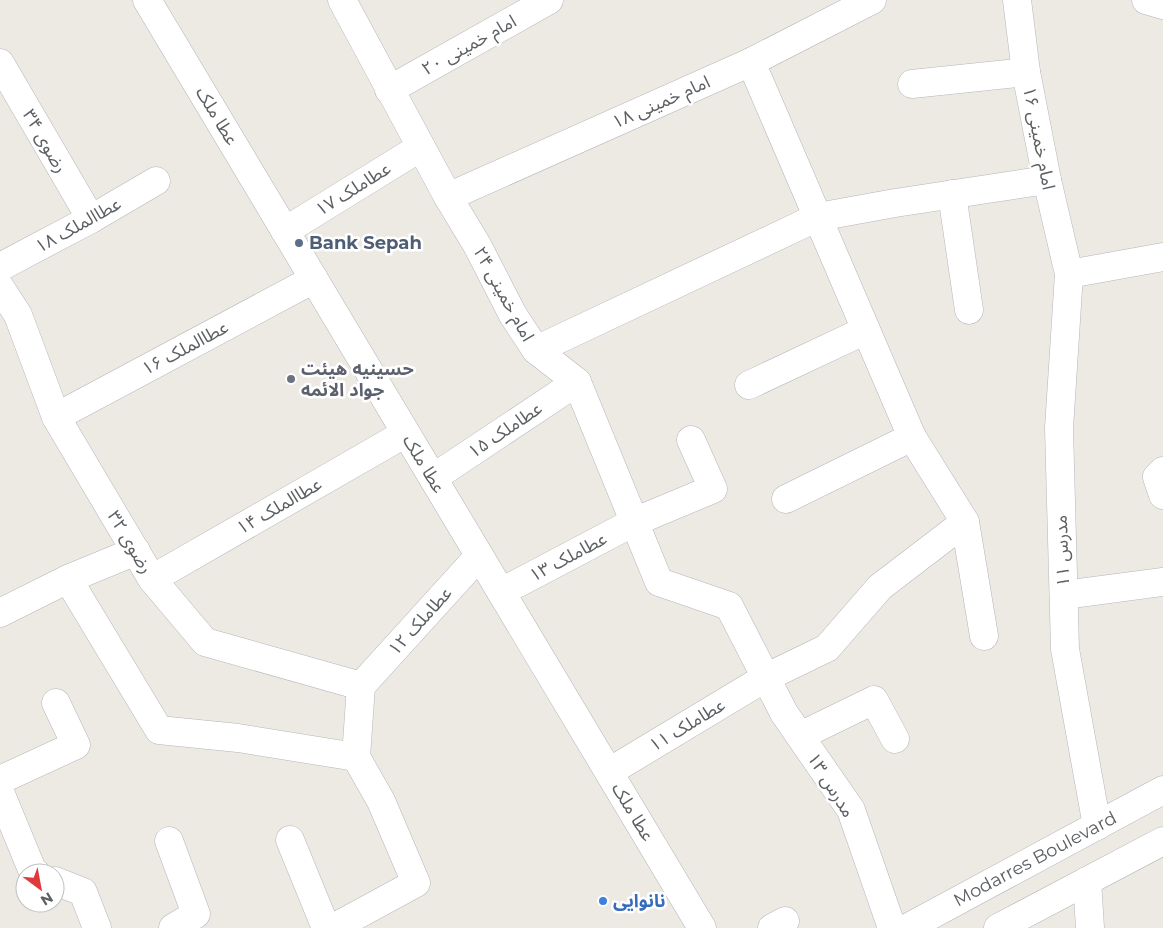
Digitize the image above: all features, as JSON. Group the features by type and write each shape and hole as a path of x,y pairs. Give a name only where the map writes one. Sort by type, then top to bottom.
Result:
{"street":[{"name":"عطا ملک","path":"147,0 702,928"},
{"name":"امام خمینی ۲۴","path":"342,0 514,315 536,350 577,382 659,582 729,606 765,678"},
{"name":"امام خمینی ۲۰","path":"390,90 549,0"},
{"name":"امام خمینی ۱۸","path":"448,197 751,62 872,0"},
{"name":"امام خمینی ۱۶","path":"1017,0 1026,72 1047,180 1069,274"},
{"path":"1146,0 1163,5"},
{"path":"751,62 912,437 965,522 984,636"},
{"name":"رضوی ۳۴","path":"0,63 90,219"},
{"path":"912,84 1026,72"},
{"name":"عطاملک ۱۷","path":"285,231 421,147"},
{"path":"536,350 818,217 1047,180"},
{"name":"عطاالملک ۱۸","path":"0,267 156,181"},
{"path":"952,194 969,310"},
{"path":"1069,274 1163,257"},
{"name":"مدرس ۱۱","path":"1069,274 1059,428 1066,649 1097,826"},
{"name":"عطاالملک ۱۶","path":"56,417 314,279"},
{"name":"رضوی ۳۲","path":"0,287 9,321 56,417 152,579 205,642 361,686"},
{"path":"749,385 866,330"},
{"name":"عطاملک ۱۵","path":"433,478 577,382"},
{"name":"عطاالملک ۱۴","path":"152,579 406,433"},
{"path":"786,499 912,437"},
{"name":"عطاملک ۱۳","path":"501,592 634,522 713,490 691,440"},
{"path":"1163,471 1157,477 1163,495"},
{"name":"عطاملک ۱۱","path":"609,772 765,678 827,648 880,587 965,522"},
{"path":"0,613 68,579 136,551"},
{"name":"عطاملک ۱۲","path":"361,686 479,556"},
{"path":"68,579 159,730 238,738 356,757"},
{"path":"1064,595 1163,582"},
{"name":"مدرس ۱۳","path":"765,678 784,713 850,810 892,928"},
{"path":"332,928 416,883 381,801 356,757 361,686"},
{"path":"800,736 874,700 896,739"},
{"path":"0,780 76,745 56,703"},
{"name":"Modarres Boulevard","path":"906,928 1163,790"},
{"path":"0,792 8,833 27,863"},
{"path":"290,840 326,928"},
{"path":"169,841 196,914 173,928"},
{"path":"998,928 1163,841"},
{"path":"1087,881 1090,928"},
{"path":"65,885 82,892 97,928"}],"place":[{"name":"Bank Sepah","path":"299,243"},
{"name":"حسینیه هیئت جواد الائمه","path":"291,379"},
{"name":"نانوایی","path":"603,901"}]}
